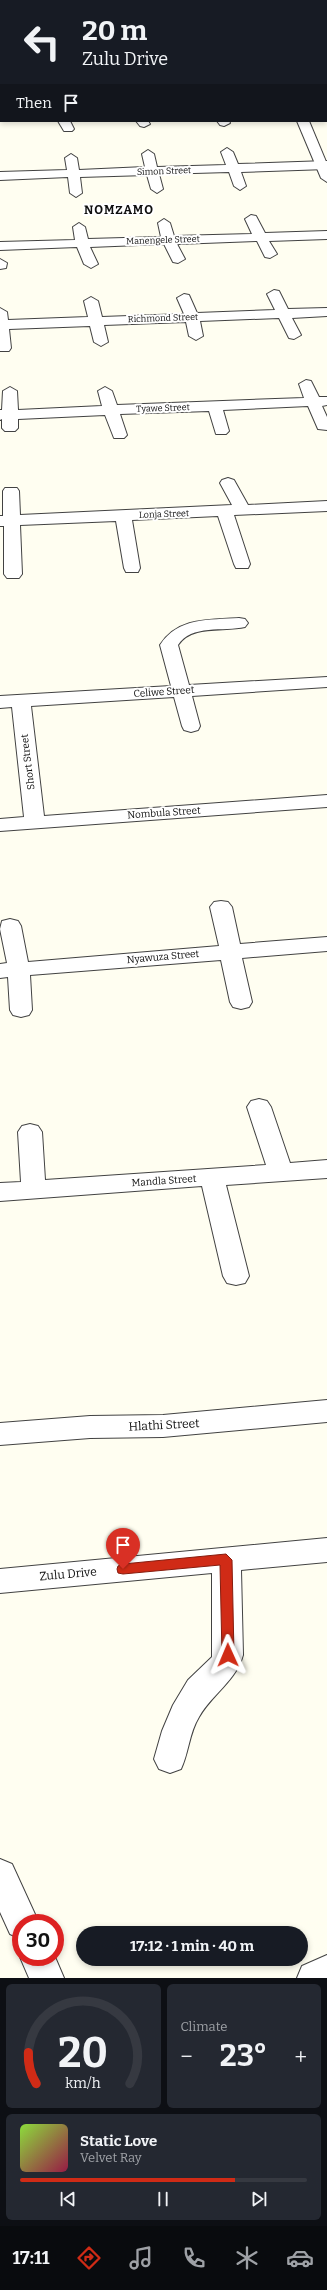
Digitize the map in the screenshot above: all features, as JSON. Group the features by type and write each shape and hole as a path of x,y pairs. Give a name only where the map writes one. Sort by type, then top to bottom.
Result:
{"street":[{"path":"303,122 324,165 327,178"},
{"path":"227,152 231,168 240,186"},
{"path":"148,154 156,189"},
{"path":"71,158 76,193"},
{"name":"Simon Street","path":"0,176 324,165"},
{"path":"251,219 270,254"},
{"path":"164,223 168,240 178,259"},
{"path":"80,226 82,243 91,264"},
{"name":"Manengele Street","path":"0,246 327,235"},
{"path":"274,294 294,335"},
{"path":"184,298 192,317 196,336"},
{"path":"91,301 101,342"},
{"name":"Richmond Street","path":"1,321 96,321 327,312"},
{"path":"1,321 4,348"},
{"path":"306,384 320,401 323,426"},
{"path":"10,391 5,415 10,430"},
{"path":"105,392 119,435"},
{"name":"Tyawe Street","path":"5,415 320,401"},
{"path":"215,406 221,431"},
{"path":"228,483 243,511"},
{"path":"11,491 6,521 13,574"},
{"name":"Lonja Street","path":"6,521 225,512 327,506"},
{"path":"225,512 242,564"},
{"path":"122,516 132,568"},
{"path":"191,726 180,691 169,645 171,641 182,632 198,627 239,623"},
{"name":"Celiwe Street","path":"0,702 327,682"},
{"name":"Short Street","path":"21,700 35,823"},
{"name":"Nombula Street","path":"0,826 327,800"},
{"path":"221,907 242,1002"},
{"path":"10,926 10,970 21,1010"},
{"name":"Nyawuza Street","path":"10,970 327,944"},
{"path":"259,1107 281,1172"},
{"path":"30,1132 34,1190"},
{"name":"Mandla Street","path":"0,1192 327,1168"},
{"path":"212,1177 236,1276"},
{"name":"Hlathi Street","path":"0,1434 90,1427 163,1426 327,1411"},
{"name":"Zulu Drive","path":"0,1581 327,1550"},
{"path":"170,1759 177,1726 189,1705 200,1689 226,1665 228,1655 226,1560"},
{"path":"0,1875 18,1914"},
{"path":"41,1966 47,1978"},
{"path":"314,1978 327,1972"}],"district":[{"name":"NOMZAMO","path":"119,210"}],"route":[{"path":"123,1569 226,1560 228,1655"}]}
